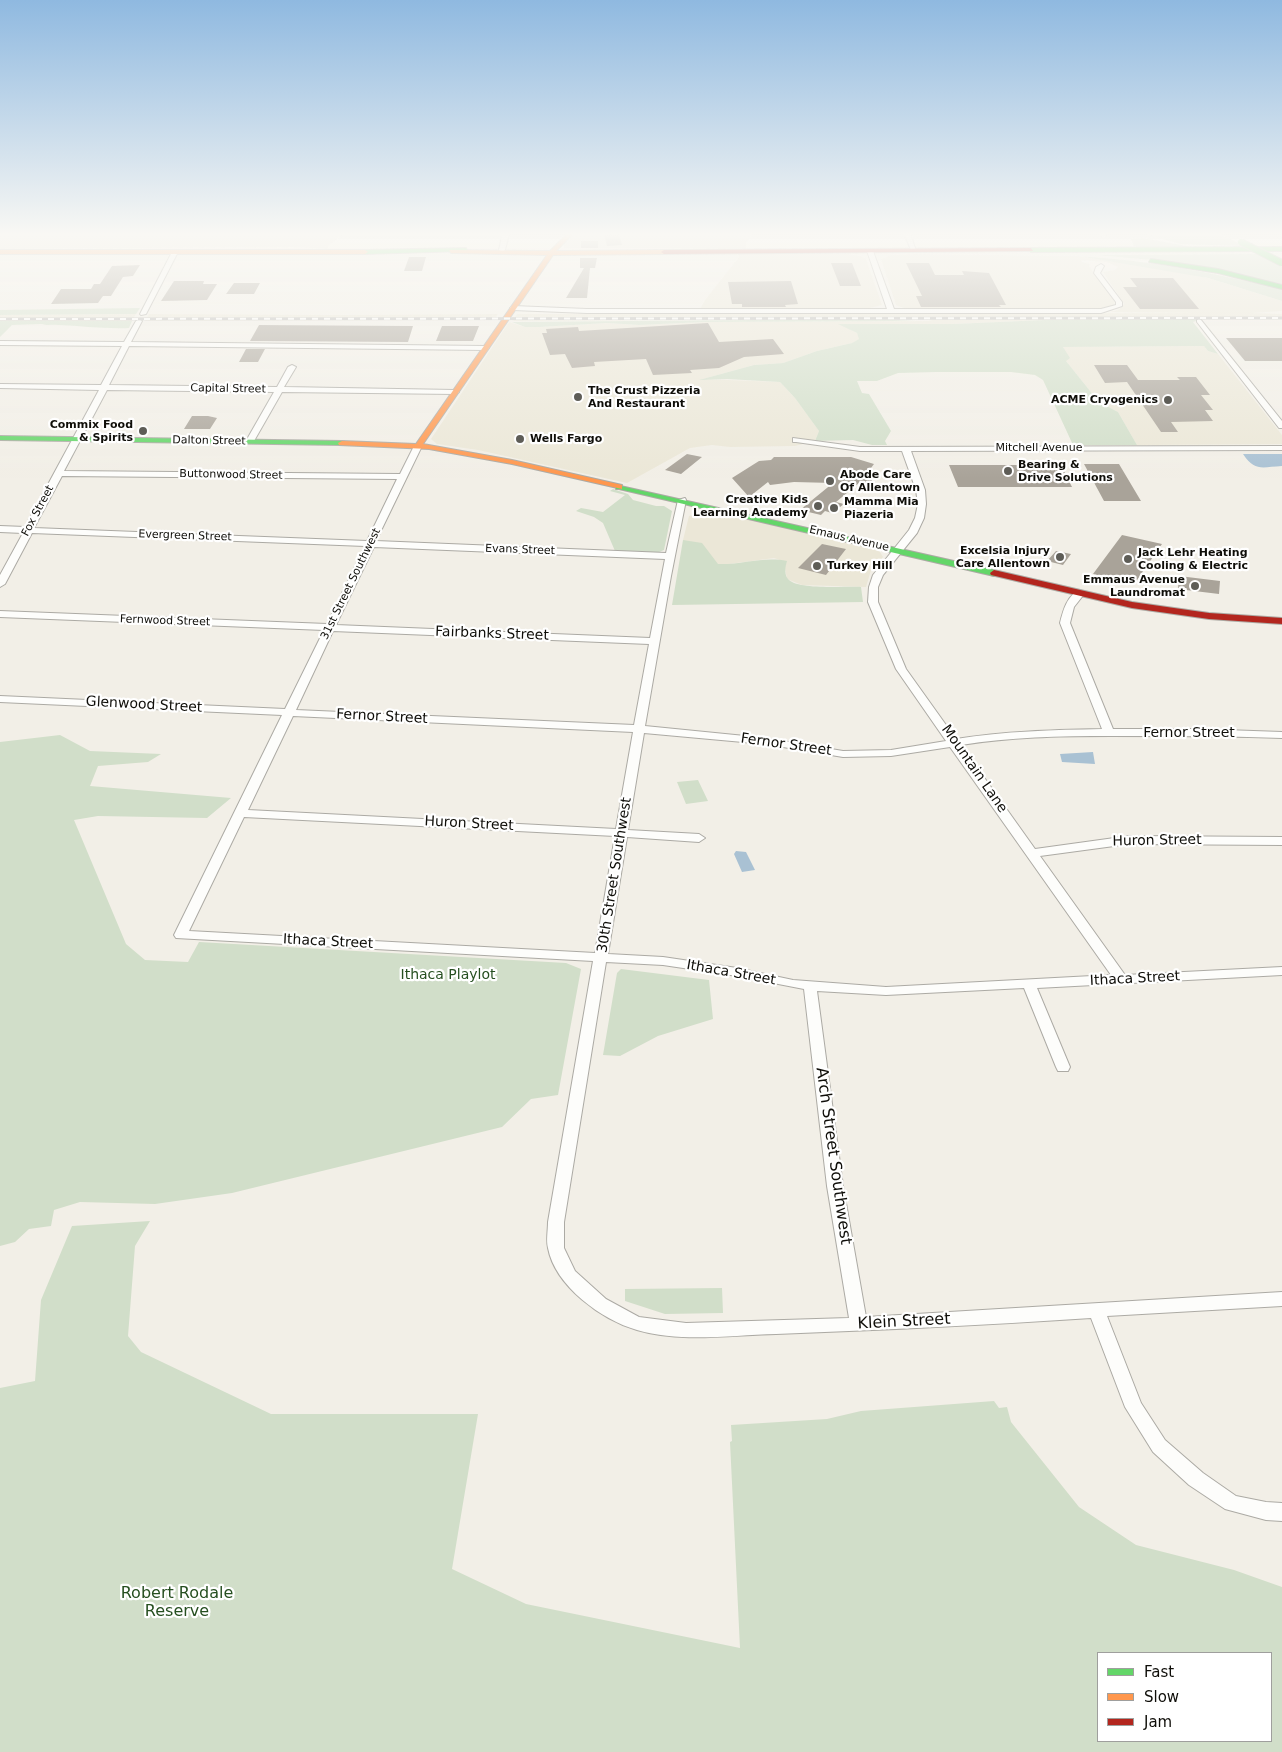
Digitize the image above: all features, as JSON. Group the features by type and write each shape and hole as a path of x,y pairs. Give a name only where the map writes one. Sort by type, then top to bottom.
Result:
{"main road":[{"name":"31st Street Southwest","path":"418,446 508,315"},
{"name":"Dalton Street","path":"0,438 375,443 418,446"},
{"name":"Emaus Avenue","path":"418,446 512,462 1080,593 1175,612 1282,621"}],"street":[{"name":"Fox Street","path":"0,584 142,315"},
{"path":"1199,321 1282,426"},
{"path":"0,343 485,348"},
{"path":"250,441 292,367"},
{"name":"Capital Street","path":"0,386 455,392"},
{"name":"Mitchell Avenue","path":"796,440 860,449 1282,448"},
{"name":"31st Street Southwest","path":"180,935 418,446"},
{"name":"Mountain Lane","path":"905,448 918,485 922,506 915,528 876,577 872,594 873,602 894,655 901,669 954,741 1121,979"},
{"name":"Buttonwood Street","path":"58,473 403,476"},
{"name":"30th Street Southwest","path":"556,1250 556,1222 575,1099 639,729 682,500"},
{"name":"Evergreen Street","path":"0,529 370,544"},
{"name":"Evans Street","path":"370,544 670,556"},
{"path":"1080,593 1069,607 1065,623 1109,732"},
{"name":"Fernwood Street","path":"0,614 330,628"},
{"name":"Fairbanks Street","path":"330,628 655,641"},
{"name":"Glenwood Street","path":"0,699 289,712"},
{"name":"Fernor Street","path":"289,712 639,729 765,741 843,754 891,753 954,741 1034,732 1282,734"},
{"name":"Huron Street","path":"240,813 621,832 699,838"},
{"name":"Huron Street","path":"1032,853 1129,840 1282,841"},
{"name":"Ithaca Street","path":"180,935 601,957 702,966 810,986 886,991 1282,972"},
{"path":"1029,984 1063,1067"},
{"name":"Arch Street Southwest","path":"810,986 835,1186 859,1325"},
{"name":"Klein Street","path":"556,1250 574,1280 610,1311 638,1323 664,1328 700,1330 859,1325 1282,1299"},
{"path":"1096,1310 1134,1407 1159,1446 1196,1479 1232,1503 1282,1512"}],"shaded area":[{"path":"0,315 136,315 132,321 0,321"},
{"path":"149,315 497,315 494,320 145,321"},
{"path":"517,315 1282,315 1282,319 1044,320 953,324 840,324 857,333 860,339 783,363 754,365 703,379 780,382 795,398 819,431 815,441 795,446 730,447 712,445 690,448 627,483 478,450 437,444 431,439 509,322 525,327 540,327 607,323 639,325 705,322 932,321 925,319 880,319 513,321"},
{"path":"1204,346 1208,351 1218,354 1282,435 1282,444 1137,445 1118,412 1099,402 1066,361 1063,347"},
{"path":"702,512 713,512 871,548 880,552 883,557 871,570 866,587 802,585 787,579 786,562 774,558 717,564 683,540 689,516"}],"green space":[{"path":"872,319 916,321 705,322 639,325 607,323 540,327 525,327 512,322"},
{"path":"1202,319 1193,322 1218,354 1208,351 1204,346 1063,347 1070,358 1066,361 1099,402 1118,412 1137,445 1073,445 1043,380 1035,375 1011,372 898,373 877,381 857,381 862,393 869,394 891,431 885,441 887,445 872,445 853,440 815,441 819,431 795,398 780,382 727,379 699,380 754,365 783,363 817,351 852,343 859,339 857,333 838,324 953,324 1044,320"},
{"path":"0,321 132,321 129,328 42,324 12,325 0,337"},
{"path":"613,489 628,494 633,500 656,506 664,506 672,511 664,550 657,553 615,551 603,523 594,517 576,511 581,508 603,512 625,495 610,491"},
{"path":"683,540 702,543 718,564 761,560 787,561 785,569 789,580 813,586 861,587 863,602 672,605"},
{"name":"Ithaca Playlot","path":"60,735 90,751 161,754 148,762 98,766 90,786 231,798 207,818 98,816 74,820 126,944 145,960 188,962 199,942 566,963 581,969 558,1095 531,1099 502,1127 232,1193 155,1204 80,1202 54,1210 51,1226 29,1229 15,1242 0,1246 0,742"},
{"path":"698,780 708,801 686,804 677,782"},
{"path":"621,969 709,980 713,1019 658,1036 620,1056 603,1055 617,973"},
{"name":"Robert Rodale Reserve","path":"150,1221 135,1246 128,1336 141,1352 271,1414 478,1414 452,1569 526,1604 740,1648 730,1442 732,1441 731,1425 827,1419 861,1411 994,1401 999,1408 1007,1407 1011,1422 1079,1507 1136,1545 1234,1570 1282,1587 1282,1752 0,1752 0,1388 35,1381 41,1300 72,1226"},
{"path":"722,1288 723,1313 665,1314 625,1301 625,1289"}],"water":[{"path":"1243,454 1282,454 1282,466 1255,466"},
{"path":"1093,752 1095,764 1062,762 1060,754"},
{"path":"736,851 746,852 755,870 742,872 734,854"}],"building":[{"path":"708,323 719,342 773,339 784,354 744,357 719,368 690,370 692,373 653,375 646,359 594,362 595,366 572,368 565,354 550,355 542,333 547,333 546,329 578,327 579,331"},
{"path":"259,325 413,326 408,342 250,341"},
{"path":"442,326 479,326 473,341 436,341"},
{"path":"1226,338 1282,338 1282,361 1245,361"},
{"path":"246,349 265,349 258,362 239,362"},
{"name":"ACME Cryogenics","path":"1094,365 1127,365 1138,380 1180,380 1177,377 1196,377 1210,395 1201,395 1213,410 1205,410 1213,421 1171,422 1178,432 1161,432 1127,382 1105,383"},
{"path":"192,416 217,418 210,429 184,429"},
{"path":"687,454 702,457 681,474 665,470"},
{"name":"Abode Care Of Allentown","path":"774,457 851,457 874,464 868,472 873,483 859,483 836,502 844,504 832,513 825,511 821,515 800,510 833,483 794,482 770,485 768,482 749,497 732,478 759,461 771,460"},
{"path":"1084,464 1119,464 1141,501 1104,501"},
{"name":"Bearing & Drive Solutions","path":"949,465 1061,465 1072,487 958,487"},
{"name":"Jack Lehr Heating Cooling & Electric","path":"1122,535 1162,544 1135,583 1093,574"},
{"path":"822,544 846,549 826,575 798,568"},
{"name":"Excelsia Injury Care Allentown","path":"1056,551 1071,554 1063,565 1047,561"},
{"name":"Emmaus Avenue Laundromat","path":"1179,576 1220,581 1219,594 1178,589"}],"railway":[{"path":"0,319 1282,318"}],"traffic: fast":[{"path":"0,438 342,443"},
{"path":"619,487 994,573"}],"traffic: slow":[{"path":"418,446 508,315"},
{"path":"342,443 429,447 512,462 619,487"}],"traffic: jam":[{"path":"994,573 1132,605 1209,616 1282,621"}],"place":[{"name":"The Crust Pizzeria And Restaurant","path":"578,397"},
{"name":"ACME Cryogenics","path":"1168,400"},
{"name":"Commix Food & Spirits","path":"143,431"},
{"name":"Wells Fargo","path":"520,439"},
{"name":"Bearing & Drive Solutions","path":"1008,471"},
{"name":"Abode Care Of Allentown","path":"830,481"},
{"name":"Creative Kids Learning Academy","path":"818,506"},
{"name":"Mamma Mia Piazeria","path":"834,508"},
{"name":"Excelsia Injury Care Allentown","path":"1060,557"},
{"name":"Jack Lehr Heating Cooling & Electric","path":"1128,559"},
{"name":"Turkey Hill","path":"817,566"},
{"name":"Emmaus Avenue Laundromat","path":"1195,586"}]}
